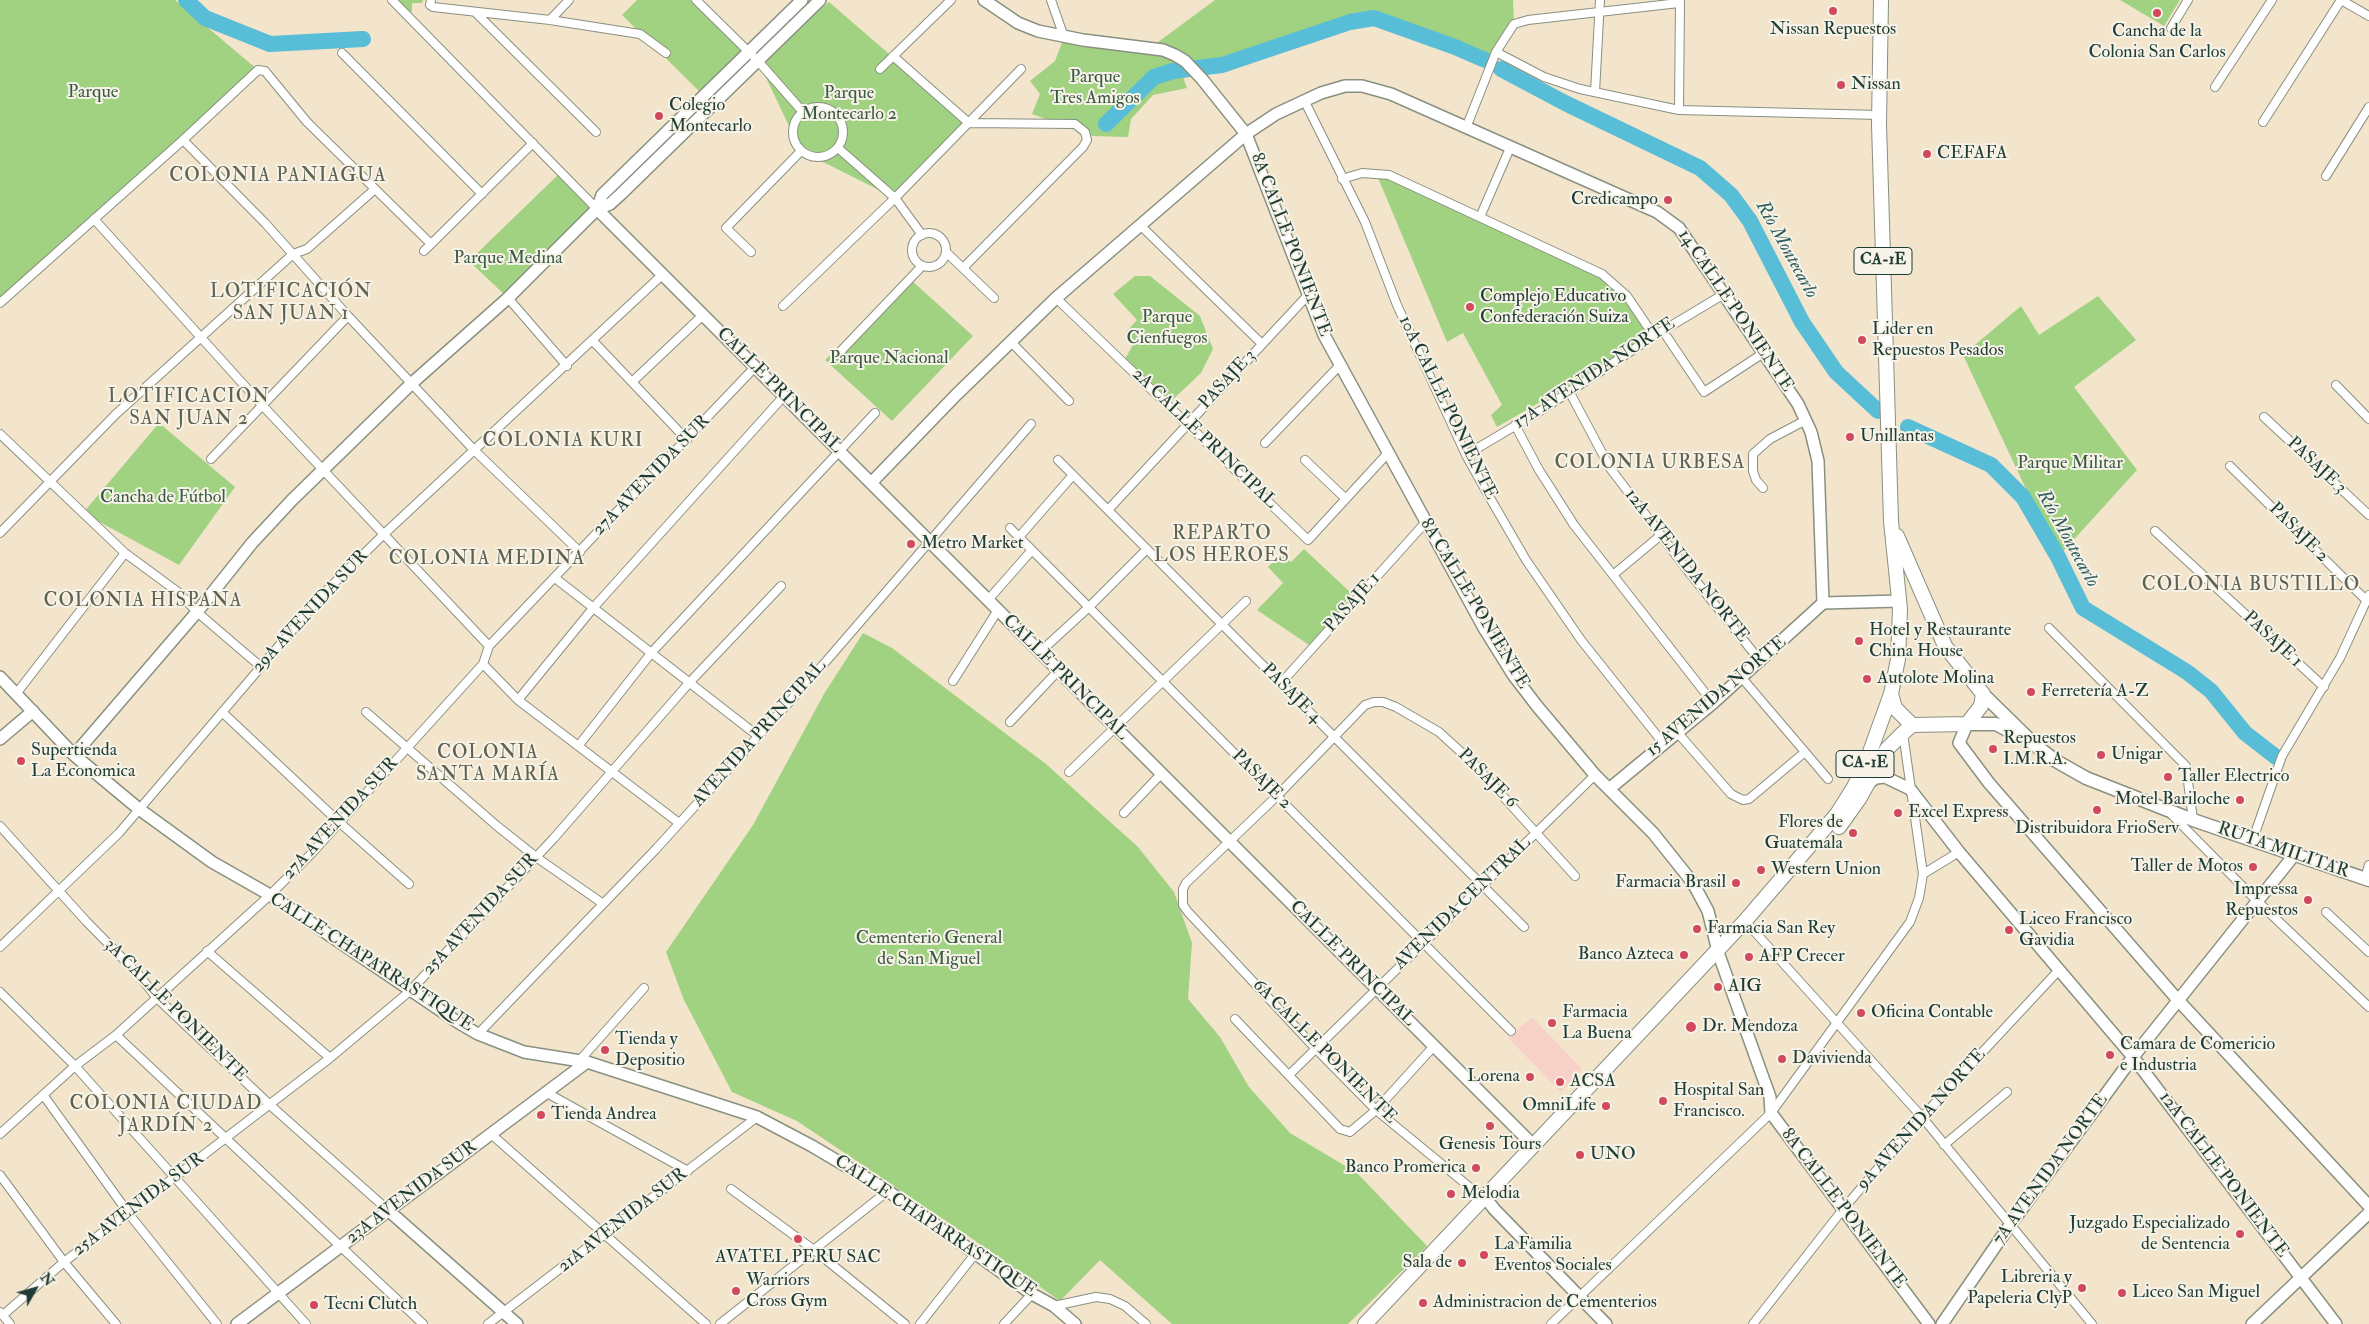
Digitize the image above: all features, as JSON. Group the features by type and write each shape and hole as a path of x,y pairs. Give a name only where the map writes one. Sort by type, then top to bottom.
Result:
{"highway":[{"name":"CA-1E","path":"1748,923 1838,814 1866,763 1891,694 1898,660 1900,601 1891,521 1879,115 1880,0"},
{"name":"CA-1E","path":"1891,521 1945,646 1983,694"},
{"path":"1900,601 1925,600"},
{"path":"1891,694 1895,708 1907,729 1967,724 1978,712 1983,694"},
{"name":"CA-1E","path":"1376,1324 1534,1146 1718,952 1835,833 1887,749 1907,729"},
{"name":"CA-1E","path":"1365,1324 1626,1058 1718,952"}],"main road":[{"name":"RUTA MILITAR","path":"1983,694 2035,745 2056,761 2086,778 2193,820 2367,879"},
{"name":"RUTA MILITAR","path":"1967,724 1996,724 2035,745"}],"street":[{"path":"392,0 597,210"},
{"path":"430,0 430,5 433,8 550,20 640,34 666,53"},
{"path":"550,20 569,0"},
{"path":"74,755 252,543 411,384 508,298 597,210 610,204 688,130 802,0"},
{"path":"597,210 602,195 679,120 819,0"},
{"path":"880,69 951,0"},
{"name":"8A CALLE PONIENTE","path":"984,0 1018,23 1064,37 1163,50 1185,61 1202,79 1246,134 1324,335 1484,628 1514,676 1595,775 1653,833 1693,883 1708,911 1718,952 1770,1097 1771,1114 1844,1208 1929,1324"},
{"path":"1051,0 1064,37"},
{"path":"1596,92 1600,0"},
{"path":"2171,28 2188,0"},
{"path":"2215,87 2272,0"},
{"path":"2263,122 2341,0 2369,16"},
{"path":"697,1 753,57 803,112"},
{"path":"1466,128 1496,52 1514,24 1528,20 1680,1 1679,110"},
{"path":"476,12 596,132"},
{"path":"1496,52 1544,77 1596,92 1679,110 1879,115"},
{"path":"342,53 482,194"},
{"path":"893,56 969,122 1075,124 1086,132 1087,140 1084,148 964,267"},
{"path":"783,306 894,198 1021,69"},
{"path":"0,303 183,140 258,70 265,71 307,122 432,244"},
{"name":"14 CALLE PONIENTE","path":"1304,100 1345,86 1377,88 1669,219 1690,241 1724,294 1765,352 1806,420 1816,446 1818,461 1823,603"},
{"path":"871,483 956,395 1056,298 1246,134 1276,114 1304,100"},
{"name":"10A CALLE PONIENTE","path":"1304,100 1365,222 1397,305 1466,455 1526,560 1581,640 1663,743"},
{"path":"818,107 833,112 842,125 843,133 838,148 824,157 808,156 801,151 794,138 793,131 794,124 803,112 818,107"},
{"path":"2326,176 2369,107"},
{"path":"679,120 688,130"},
{"path":"183,140 293,254 348,316 474,450 580,552"},
{"path":"424,251 533,143"},
{"path":"838,148 894,198 922,235"},
{"path":"1480,217 1510,148"},
{"path":"751,252 726,228 801,151"},
{"path":"1342,178 1362,173 1389,175 1602,274 1627,296 1654,336"},
{"path":"0,533 116,414 293,254 307,248 375,189"},
{"name":"CALLE PRINCIPAL","path":"597,210 1534,1146"},
{"path":"94,219 262,405 489,646"},
{"path":"1140,225 1262,344"},
{"path":"946,252 942,262 933,267 922,266 915,260 912,250 915,241 922,235 929,233 942,239 946,252 964,267 994,298"},
{"path":"837,355 922,266"},
{"name":"29A AVENIDA SUR","path":"0,947 57,890 90,863 139,809 324,593 474,450 594,341 662,274"},
{"name":"17A AVENIDA NORTE","path":"1466,455 1724,294"},
{"name":"PASAJE 3","path":"1108,510 1308,295"},
{"path":"508,298 567,366"},
{"name":"2A CALLE PRINCIPAL","path":"1056,298 1308,540 1346,498"},
{"path":"632,382 703,315"},
{"path":"211,458 348,316"},
{"path":"1667,337 1704,392 1765,352"},
{"path":"594,341 686,440"},
{"path":"1011,342 1069,401"},
{"path":"1264,443 1340,365"},
{"name":"27A AVENIDA SUR","path":"0,1134 76,1066 116,1035 270,895 312,853 482,664 489,646 755,367"},
{"path":"2336,385 2369,419"},
{"name":"12A AVENIDA NORTE","path":"1569,391 1610,468 1761,662"},
{"path":"518,700 594,607 784,396"},
{"path":"579,745 652,652 875,413"},
{"name":"PASAJE 3","path":"2264,417 2369,515"},
{"path":"1763,488 1756,480 1753,471 1753,454 1770,439 1806,420"},
{"name":"AVENIDA PRINCIPAL","path":"478,1034 679,823 758,736 930,542 1031,424"},
{"path":"1515,425 1539,470 1574,525 1714,703"},
{"path":"0,434 124,553 178,592 196,612 260,666"},
{"path":"1305,460 1346,498 1388,453"},
{"name":"PASAJE 4","path":"1058,460 1524,927"},
{"name":"PASAJE 2","path":"2230,466 2368,598"},
{"path":"1019,537 1073,475"},
{"name":"PASAJE 1","path":"1280,683 1425,523"},
{"name":"PASAJE 2","path":"1010,528 1511,1031"},
{"name":"PASAJE 1","path":"2155,531 2324,687"},
{"path":"1613,575 1661,535"},
{"path":"1040,652 1089,607 1147,549"},
{"path":"988,600 1032,550"},
{"path":"16,694 124,553"},
{"path":"555,578 758,736"},
{"name":"25A AVENIDA SUR","path":"1,1313 64,1262 330,1058 410,991 536,857 689,683 781,586"},
{"path":"2253,839 2282,756 2340,658 2368,598"},
{"path":"1069,772 1246,601"},
{"path":"1823,603 1900,601"},
{"name":"15 AVENIDA NORTE","path":"1609,789 1714,703 1761,662 1823,603"},
{"path":"953,681 998,610"},
{"path":"2049,628 2186,766 2193,820"},
{"path":"482,664 518,700 679,823"},
{"path":"1010,722 1058,671"},
{"name":"CALLE CHAPARRASTIQUE","path":"0,677 74,755 139,809 212,862 270,895 410,991 478,1034 524,1052 584,1061 757,1118 812,1146 888,1191 1032,1294 1054,1306 1075,1324"},
{"path":"1742,678 1828,779"},
{"name":"PASAJE 6","path":"1335,738 1365,705 1374,702 1383,702 1439,732 1472,763 1537,831 1575,876"},
{"path":"0,739 33,711"},
{"path":"222,712 338,822 409,884"},
{"path":"366,712 536,857 602,903"},
{"path":"1967,724 1959,740 1964,751 1989,783 2177,999 2369,1206"},
{"path":"1552,1324 1771,1114 1910,922 1919,898 1923,874 1910,789 1907,729"},
{"path":"1677,732 1731,794 1743,800 1750,799 1805,752"},
{"path":"1230,842 1335,738"},
{"path":"1124,813 1162,774"},
{"name":"AVENIDA CENTRAL","path":"1289,1075 1595,775"},
{"name":"12A CALLE PONIENTE","path":"1867,784 1876,778 1885,777 1910,789 1959,852 2133,1056 2336,1324"},
{"path":"2169,811 2256,900 2369,1007"},
{"name":"3A CALLE PONIENTE","path":"0,826 57,890 138,974 156,997 270,1105 517,1324"},
{"name":"6A CALLE PONIENTE","path":"1230,842 1186,883 1182,896 1188,912 1316,1049 1376,1110 1487,1200 1606,1324"},
{"path":"1923,874 1959,852"},
{"name":"7A AVENIDA NORTE","path":"1942,1324 2010,1225 2133,1056 2294,854"},
{"path":"2367,879 2369,865"},
{"path":"2326,912 2369,952"},
{"path":"1748,923 1922,1118 2092,1324"},
{"path":"207,951 330,1058"},
{"name":"9A AVENIDA NORTE","path":"1753,1324 1844,1208 1922,1118 2060,970"},
{"path":"584,1061 644,988"},
{"path":"0,992 76,1066 306,1324"},
{"path":"1235,1019 1340,1129 1345,1131 1355,1130 1376,1110 1434,1046"},
{"path":"116,1035 225,1140 342,1246 423,1324"},
{"name":"23A AVENIDA SUR","path":"237,1324 547,1093 584,1061"},
{"path":"1944,1145 2007,1092"},
{"path":"547,1093 688,1171"},
{"path":"44,1096 129,1214 217,1324"},
{"name":"21A AVENIDA SUR","path":"488,1324 757,1118"},
{"path":"491,1134 706,1324"},
{"path":"0,1174 64,1262 116,1324"},
{"path":"731,1189 814,1250 905,1324"},
{"path":"720,1324 888,1191"},
{"path":"2252,1324 2369,1214"},
{"path":"920,1324 975,1254"},
{"path":"1004,1324 1032,1294"},
{"path":"1054,1306 1096,1297 1110,1299 1126,1306 1146,1324"},
{"path":"1,1313 10,1324"}],"shaded area":[{"path":"1532,1017 1582,1069 1561,1092 1508,1038"}],"green space":[{"name":"Parque","path":"0,0 175,0 258,70 0,301"},
{"path":"392,0 423,0 422,3 412,3 412,11 408,15"},
{"path":"637,0 697,0 749,53 700,92 622,15"},
{"name":"Parque Tres Amigos","path":"1215,0 1513,0 1514,24 1485,60 1374,18 1222,65 1176,58 1187,88 1153,95 1131,119 1128,137 1093,136 1032,114 1040,94 1030,81 1055,61 1064,37 1150,48"},
{"name":"Cancha de la Colonia San Carlos","path":"2120,0 2180,0 2164,26"},
{"name":"Parque Montecarlo 2","path":"829,2 969,123 895,198 801,151 758,61"},
{"name":"Parque Medina","path":"561,172 593,205 508,298 469,261"},
{"path":"1376,173 1602,274 1627,296 1654,336 1497,427 1491,415 1502,405 1463,333 1447,342"},
{"name":"Parque Cienfuegos","path":"1135,276 1150,276 1200,316 1213,349 1201,373 1168,404 1124,361 1135,341 1126,332 1137,320 1113,294"},
{"name":"Parque Nacional","path":"910,279 973,336 892,421 825,360"},
{"name":"Parque Militar","path":"2098,296 2136,340 2074,387 2137,470 2058,557 1963,355 2021,306 2039,335"},
{"name":"Cancha de Fútbol","path":"159,423 235,487 179,565 83,513"},
{"path":"1304,549 1351,593 1339,613 1309,645 1257,610 1283,583 1268,567 1281,554 1291,562"},
{"name":"Cementerio General de San Miguel","path":"863,633 892,648 1046,764 1138,847 1174,892 1192,943 1188,999 1220,1037 1249,1087 1290,1133 1357,1173 1427,1246 1348,1324 1172,1324 1100,1260 1060,1301 964,1233 797,1121 732,1092 684,1000 666,952 753,825 824,694"}],"waterway":[{"name":"Río Montecarlo","path":"186,0 205,18 270,44 363,39"},
{"name":"Río Montecarlo","path":"1106,124 1154,77 1173,71 1222,65 1350,22 1374,18 1455,47 1485,60"},
{"name":"Río Montecarlo","path":"1501,69 1565,103 1700,168 1731,195 1750,221 1802,322 1836,372 1878,411"},
{"name":"Río Montecarlo","path":"1908,427 1991,465 2023,497 2058,557 2083,608 2187,672 2211,691 2245,733 2276,757"}],"place":[{"name":"Nissan Repuestos","path":"1833,11"},
{"name":"Cancha de la Colonia San Carlos","path":"2157,13"},
{"name":"Nissan","path":"1841,85"},
{"name":"Colegio Montecarlo","path":"659,116"},
{"name":"CEFAFA","path":"1927,154"},
{"name":"Credicampo","path":"1668,200"},
{"name":"Complejo Educativo Confederación Suiza","path":"1470,307"},
{"name":"Lider en Repuestos Pesados","path":"1862,340"},
{"name":"Unillantas","path":"1850,437"},
{"name":"Metro Market","path":"911,544"},
{"name":"Hotel y Restaurante China House","path":"1859,641"},
{"name":"Autolote Molina","path":"1867,679"},
{"name":"Ferretería A-Z","path":"2031,692"},
{"name":"Repuestos I.M.R.A.","path":"1993,749"},
{"name":"Unigar","path":"2101,755"},
{"name":"Supertienda La Economica","path":"21,761"},
{"name":"Taller Electrico","path":"2168,777"},
{"name":"Motel Bariloche","path":"2240,800"},
{"name":"Distribuidora FrioServ","path":"2097,810"},
{"name":"Excel Express","path":"1898,813"},
{"name":"Flores de Guatemala","path":"1853,833"},
{"name":"Taller de Motos","path":"2253,867"},
{"name":"Western Union","path":"1761,870"},
{"name":"Farmacia Brasil","path":"1736,883"},
{"name":"Impressa Repuestos","path":"2308,900"},
{"name":"Farmacia San Rey","path":"1697,929"},
{"name":"Liceo Francisco Gavidia","path":"2009,930"},
{"name":"Banco Azteca","path":"1684,955"},
{"name":"AFP Crecer","path":"1749,957"},
{"name":"AIG","path":"1718,987"},
{"name":"Oficina Contable","path":"1861,1013"},
{"name":"Farmacia La Buena","path":"1552,1023"},
{"name":"Dr. Mendoza","path":"1691,1027"},
{"name":"Tienda y Depositio","path":"605,1050"},
{"name":"Camara de Comericio e Industria","path":"2110,1055"},
{"name":"Davivienda","path":"1782,1059"},
{"name":"Lorena","path":"1530,1077"},
{"name":"ACSA","path":"1560,1082"},
{"name":"Hospital San Francisco.","path":"1663,1101"},
{"name":"OmniLife","path":"1606,1106"},
{"name":"Tienda Andrea","path":"541,1115"},
{"name":"Genesis Tours","path":"1490,1126"},
{"name":"UNO","path":"1580,1155"},
{"name":"Banco Promerica","path":"1476,1168"},
{"name":"Melodia","path":"1451,1194"},
{"name":"Juzgado Especializado de Sentencia","path":"2240,1234"},
{"name":"AVATEL PERU SAC","path":"798,1239"},
{"name":"La Familia Eventos Sociales","path":"1484,1255"},
{"name":"Sala de","path":"1462,1263"},
{"name":"Libreria y Papeleria ClyP","path":"2082,1288"},
{"name":"Warriors Cross Gym","path":"736,1291"},
{"name":"Liceo San Miguel","path":"2122,1293"},
{"name":"Administracion de Cementerios","path":"1423,1303"},
{"name":"Tecni Clutch","path":"314,1305"}],"district":[{"name":"COLONIA PANIAGUA","path":"278,177"},
{"name":"LOTIFICACIÓN SAN JUAN 1","path":"291,304"},
{"name":"LOTIFICACION SAN JUAN 2","path":"189,409"},
{"name":"COLONIA KURI","path":"563,442"},
{"name":"COLONIA URBESA","path":"1650,464"},
{"name":"REPARTO LOS HEROES","path":"1222,546"},
{"name":"COLONIA MEDINA","path":"487,560"},
{"name":"COLONIA BUSTILLO","path":"2251,586"},
{"name":"COLONIA HISPANA","path":"143,602"},
{"name":"COLONIA SANTA MARÍA","path":"488,765"},
{"name":"COLONIA CIUDAD JARDÍN 2","path":"166,1116"}]}
